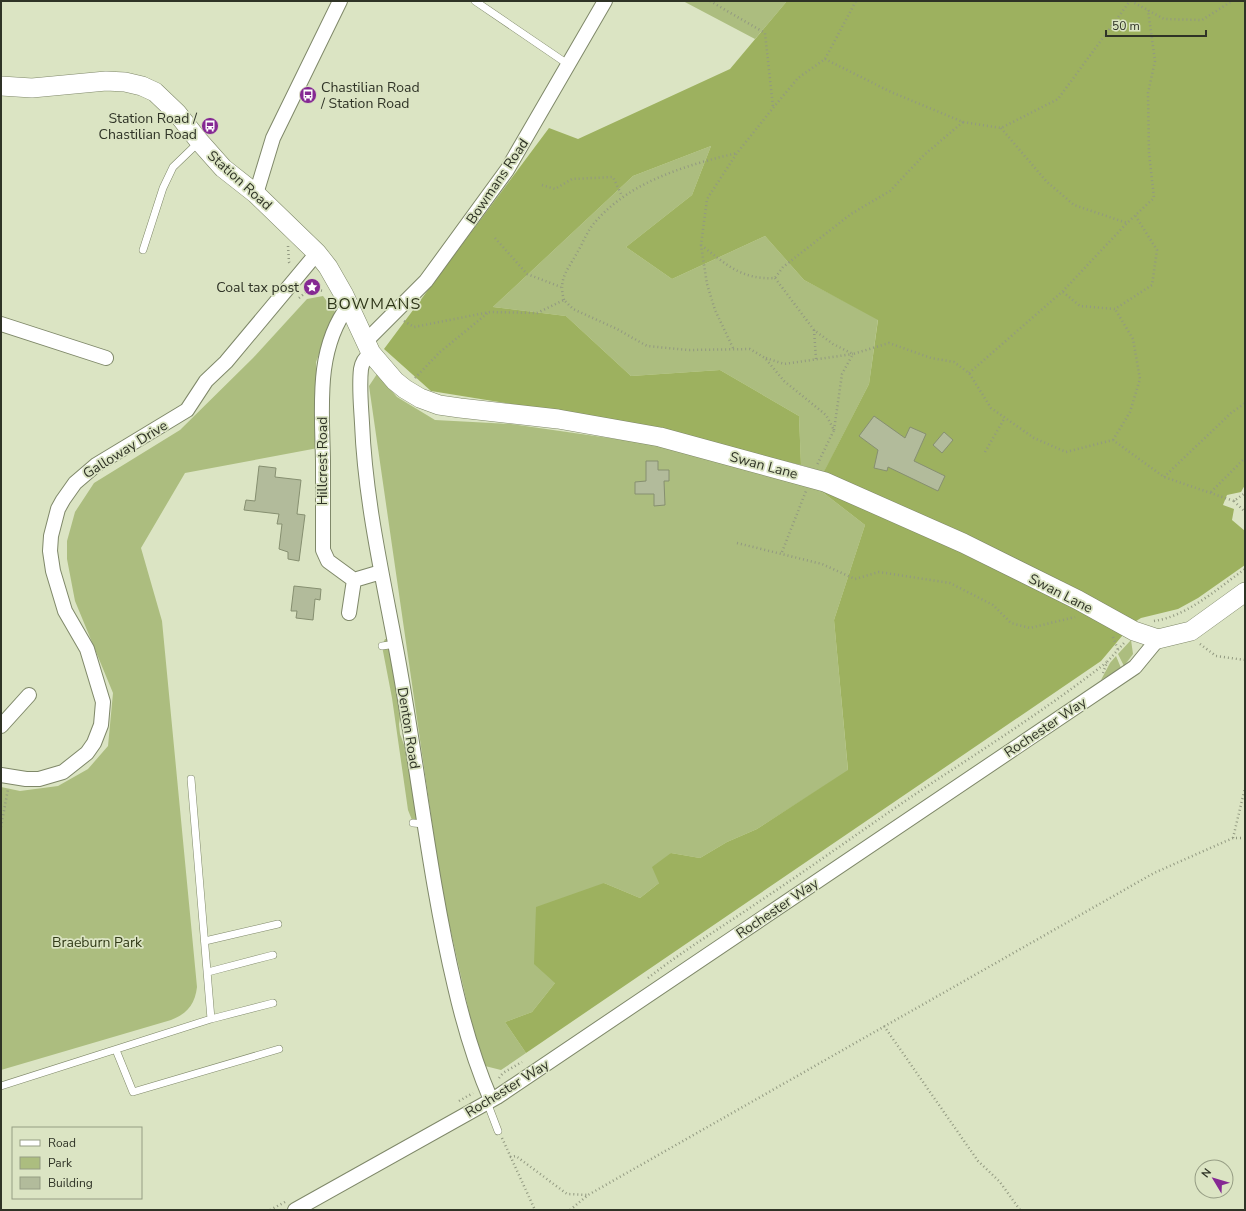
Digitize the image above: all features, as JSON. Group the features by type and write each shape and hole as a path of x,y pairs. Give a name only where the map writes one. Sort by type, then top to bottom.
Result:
{"street":[{"name":"Bowmans Road","path":"368,348 426,281 507,170 606,1"},
{"path":"256,194 273,138 337,2"},
{"name":"Station Road","path":"1,86 32,88 106,81 125,82 142,86 155,92 167,102 223,168 256,194 317,253 328,267 349,305 368,348"},
{"name":"Galloway Drive","path":"6,776 26,779 50,777 73,766 87,753 94,743 103,716 101,695 87,649 65,611 53,571 50,551 51,536 58,510 63,500 75,483 96,465 187,410 206,381 226,362 317,253"},
{"name":"Hillcrest Road","path":"349,305 337,322 328,345 324,370 322,398 323,550 328,561 354,580"},
{"path":"1,324 106,358"},
{"name":"Swan Lane","path":"368,348 387,373 404,390 420,398 446,406 558,419 660,437 825,482 963,543 1078,600 1134,631 1158,639"},
{"name":"Denton Road","path":"368,348 361,368 363,440 367,489 381,572 389,645 418,824 455,986 473,1056 486,1086 489,1101"},
{"path":"349,613 354,580 381,572"},
{"path":"1158,639 1191,631 1245,592"},
{"name":"Rochester Way","path":"295,1210 489,1101 1134,667 1158,639"},
{"path":"1,726 29,695"}],"lane":[{"path":"475,1 569,65"},
{"path":"143,250 162,188 173,167 199,141"},
{"path":"192,779 211,1019"},
{"path":"205,941 278,924"},
{"path":"208,972 273,955"},
{"path":"1,1086 211,1019 272,1003"},
{"path":"116,1050 133,1092 279,1049"},
{"path":"489,1101 498,1131"}],"path":[{"path":"710,1 765,33 773,108"},
{"path":"733,348 714,310 707,284 701,246 707,199 737,153 798,78 825,59 856,1"},
{"path":"825,59 891,92 963,122 1001,128 1058,99 1130,1 1164,19 1202,20 1232,1"},
{"path":"969,373 1063,291 1127,223 1154,198 1149,153 1148,93 1155,61 1148,10"},
{"path":"701,246 741,274 764,279 775,278 784,267 851,214 890,191 924,155 963,122"},
{"path":"1001,128 1046,181 1074,205 1127,223"},
{"path":"737,153 686,166 622,196 595,222 564,276 560,287 564,300 573,309 647,346 688,350 733,348 750,349 765,358 784,364 853,354 889,343 931,358 954,362 969,373 991,408 1034,438 1066,452 1113,440 1130,412 1140,379 1133,339 1115,309"},
{"path":"542,184 555,189 572,178 613,177 622,196"},
{"path":"1063,291 1080,306 1115,309 1152,285 1157,250 1136,215"},
{"path":"495,238 527,274 560,287"},
{"path":"775,278 814,330 833,344 853,354"},
{"path":"298,299 311,288"},
{"path":"406,322 414,327 490,312 537,313 564,300"},
{"path":"404,390 440,352 490,312"},
{"path":"814,330 816,359"},
{"path":"782,552 811,478 834,430 842,374 853,354"},
{"path":"765,358 784,381 826,415 834,430"},
{"path":"1164,477 1231,413 1245,403"},
{"path":"984,452 1004,418"},
{"path":"1113,440 1164,477 1234,500 1245,512"},
{"path":"1211,492 1245,458"},
{"path":"1234,500 1245,493"},
{"path":"737,542 782,552 822,564 855,579 879,572 950,583 993,605 1011,623 1030,628 1074,616 1081,619"},
{"path":"1184,633 1216,656 1245,660"},
{"path":"1112,636 1118,650"},
{"path":"642,982 680,953 762,900 1035,715 1107,662"},
{"path":"1,827 6,776"},
{"path":"1233,838 1245,788"},
{"path":"571,1210 588,1195 1154,873 1233,838 1245,838"},
{"path":"884,1026 978,1161 1000,1182 1020,1210"},
{"path":"486,1086 525,1060"},
{"path":"498,1131 535,1210"},
{"path":"510,1157 516,1156 567,1194 588,1195"}],"green space":[{"path":"683,1 787,1 755,39"},
{"path":"787,1 1245,1 1245,485 1241,492 1227,495 1223,505 1234,509 1232,520 1245,531 1245,565 1198,598 1178,609 1141,618 1133,623 1101,661 526,1053 505,1022 532,1012 555,983 534,964 536,907 604,883 640,898 659,883 652,867 671,853 700,858 727,842 757,829 848,770 834,620 865,525 816,487 869,384 878,320 804,280 765,236 672,279 626,247 692,195 711,146 633,176 493,307 566,316 631,376 720,370 799,416 801,465 599,418 431,391 384,349 549,128 578,139 730,69"},
{"path":"711,146 692,195 626,247 672,279 765,236 804,280 878,319 869,384 824,472 801,465 799,416 720,370 631,376 566,316 493,307 633,176"},
{"name":"Braeburn Park","path":"323,296 335,312 316,362 318,448 185,473 141,548 162,621 197,987 192,1003 182,1015 177,1018 1,1070 1,787 20,791 58,786 88,769 108,746 113,693 75,601 67,559 67,541 75,512 94,483 180,430 253,358 307,299"},
{"path":"377,374 397,397 435,420 511,424 651,444 816,487 865,525 834,620 848,771 757,829 727,842 700,858 671,853 659,883 640,898 604,883 555,983 532,1012 505,1022 526,1053 501,1070 481,1065 442,892 369,386"},
{"path":"385,639 388,639 401,712 399,724 400,734 409,758 417,820 412,820 408,810 392,698 382,646"},
{"path":"1131,640 1133,654 1124,666 1118,654"},
{"path":"1116,656 1121,668 1101,680 1110,663"}],"building":[{"path":"874,416 905,438 910,427 926,434 914,461 945,476 938,491 888,467 887,471 874,468 878,450 859,436"},
{"path":"944,432 953,440 942,453 933,445"},
{"path":"646,461 658,461 658,470 669,470 669,481 664,481 665,505 654,506 654,494 635,494 635,482 646,481"},
{"path":"259,466 276,468 275,477 301,480 297,514 305,515 299,561 288,559 288,552 279,549 282,524 277,524 279,514 244,510 246,500 255,501"},
{"path":"294,586 321,589 320,600 315,599 313,620 296,618 297,611 291,611"}],"place":[{"name":"Chastilian Road / Station Road","path":"308,95"},
{"name":"Station Road / Chastilian Road","path":"210,126"},
{"name":"Coal tax post","path":"312,287"}],"district":[{"name":"BOWMANS","path":"374,303"}]}
